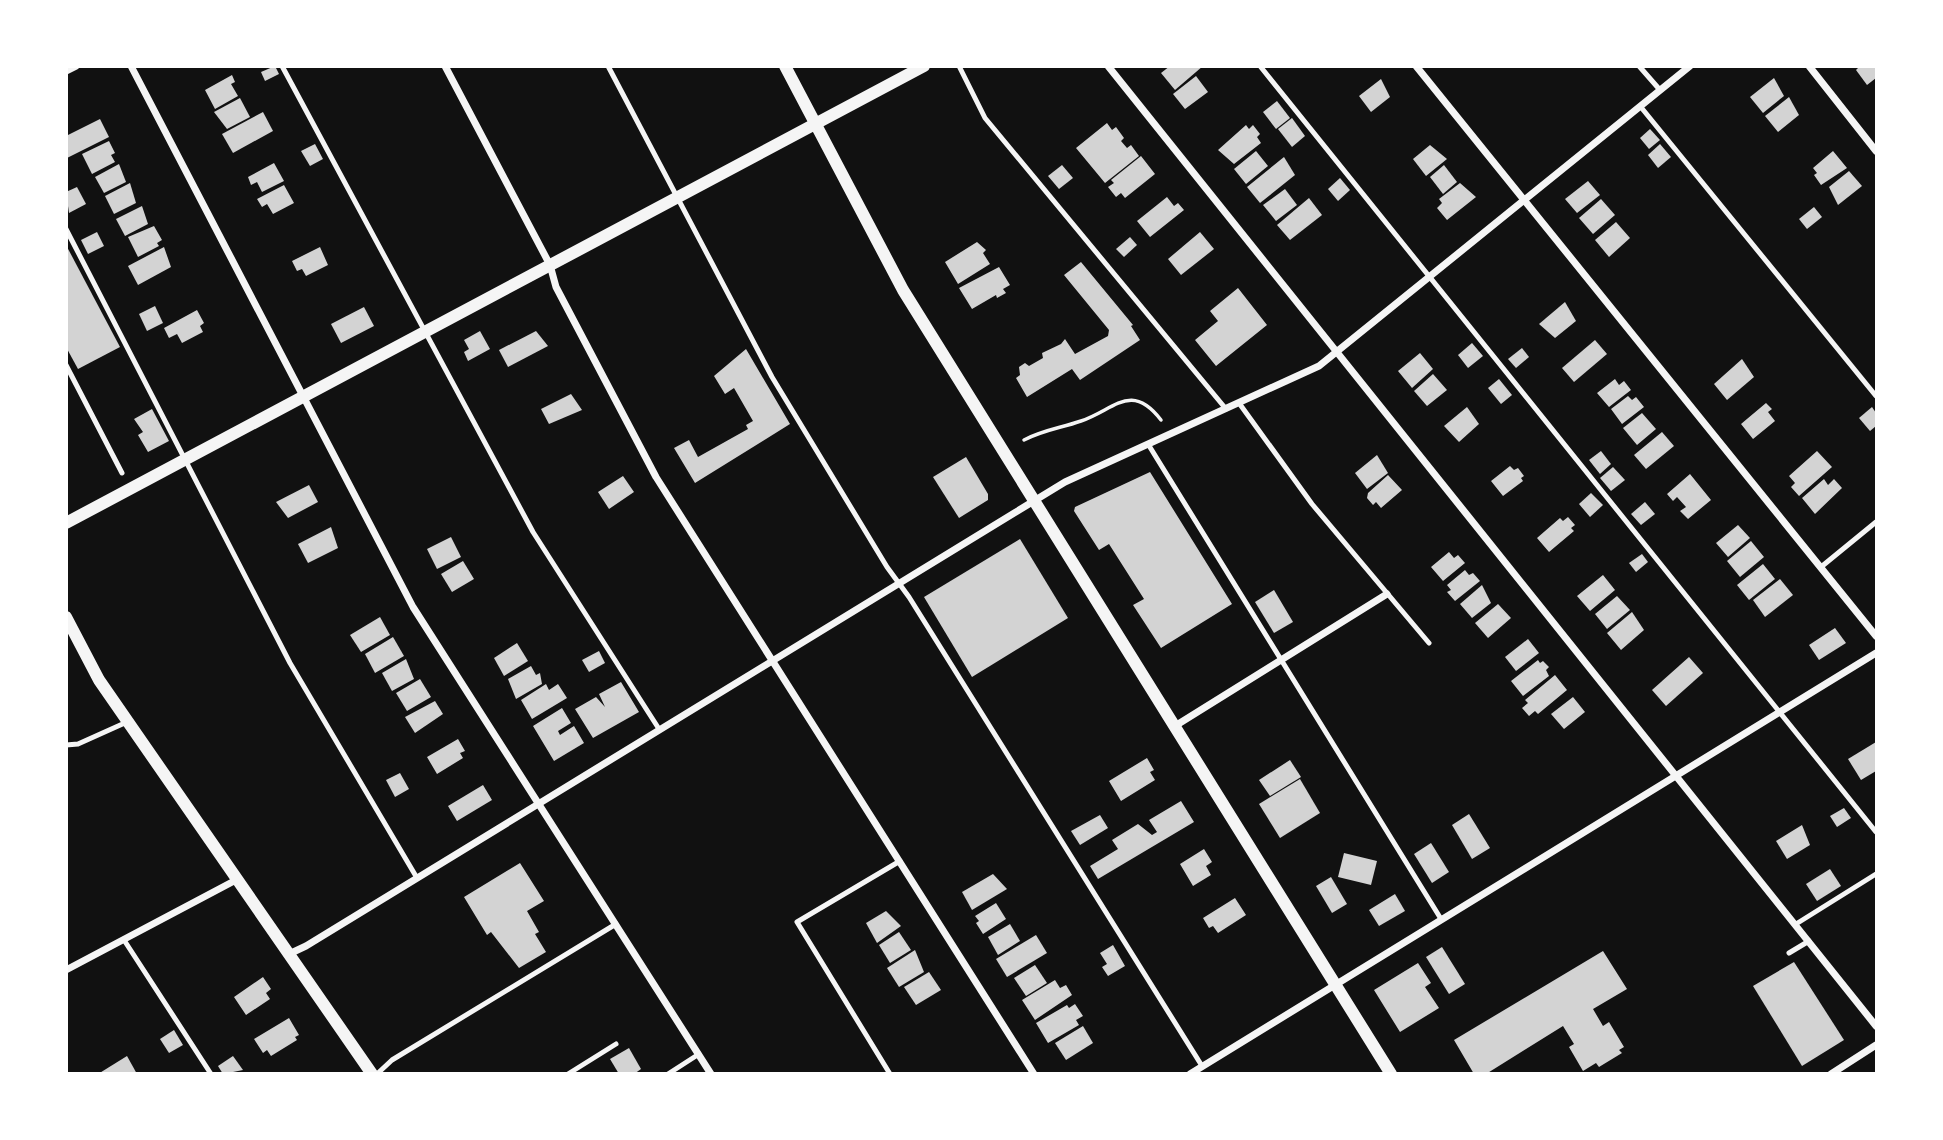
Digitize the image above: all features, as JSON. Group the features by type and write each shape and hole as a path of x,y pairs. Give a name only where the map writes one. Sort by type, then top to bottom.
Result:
{"street":[{"path":"66,71 76,66"},
{"path":"131,66 414,607 710,1073"},
{"path":"445,66 550,265 556,287 656,477 1034,1073"},
{"path":"785,66 903,290 1391,1073"},
{"path":"66,523 923,66"},
{"path":"1108,66 1336,354 1877,1026"},
{"path":"1416,66 1877,636"},
{"path":"289,954 1065,482 1319,366 1690,66"},
{"path":"1809,66 1877,150"},
{"path":"1175,726 1387,594"},
{"path":"66,617 99,680 127,722 374,1073"},
{"path":"1190,1073 1877,653"},
{"path":"66,970 236,880"},
{"path":"1831,1073 1877,1045"}],"lane":[{"path":"282,66 533,532 659,729"},
{"path":"608,66 772,377 1202,1066"},
{"path":"959,66 985,118 1226,409"},
{"path":"1260,66 1877,832"},
{"path":"1639,66 1660,90"},
{"path":"1640,106 1877,396"},
{"path":"66,229 290,663 417,878"},
{"path":"66,365 122,473"},
{"path":"1239,403 1312,504 1429,643"},
{"path":"1148,444 1441,919"},
{"path":"1821,567 1877,522"},
{"path":"66,745 78,744 127,722"},
{"path":"890,1073 797,922 900,861"},
{"path":"1796,924 1877,874"},
{"path":"374,1073 616,923"},
{"path":"124,940 211,1073"},
{"path":"1789,953 1809,941"},
{"path":"568,1073 615,1044"},
{"path":"668,1073 699,1055"}],"path":[{"path":"1024,440 1046,429 1083,421 1128,400 1148,405 1161,420"}],"building":[{"path":"275,66 279,74 265,81 261,72"},
{"path":"1170,66 1203,66 1175,90 1161,73"},
{"path":"1860,66 1876,66 1876,78 1867,85 1856,70"},
{"path":"232,75 235,82 231,84 238,96 215,109 205,90"},
{"path":"1196,76 1208,92 1185,109 1173,94"},
{"path":"1774,78 1784,96 1763,113 1750,97"},
{"path":"1381,79 1390,97 1371,112 1359,96"},
{"path":"1789,97 1799,115 1778,132 1765,116"},
{"path":"240,98 250,117 227,129 214,112"},
{"path":"1277,101 1290,118 1276,129 1263,112"},
{"path":"263,112 273,131 233,153 222,134"},
{"path":"1292,118 1305,136 1292,147 1278,129"},
{"path":"100,119 109,137 67,158 66,136"},
{"path":"1107,123 1112,130 1116,127 1124,138 1121,141 1127,148 1131,145 1139,156 1105,183 1076,148"},
{"path":"1246,125 1249,129 1253,125 1260,134 1257,137 1261,143 1234,164 1218,150"},
{"path":"1650,129 1660,140 1649,149 1640,138"},
{"path":"109,141 115,153 111,155 115,162 92,174 82,154"},
{"path":"315,144 323,159 310,166 301,151"},
{"path":"1660,144 1671,157 1658,168 1648,155"},
{"path":"1430,145 1447,159 1426,176 1413,159"},
{"path":"1256,151 1268,166 1246,184 1234,169"},
{"path":"1833,151 1847,168 1821,185 1813,168"},
{"path":"1141,156 1155,174 1125,198 1121,193 1116,197 1108,187 1114,183 1111,180"},
{"path":"1284,157 1295,175 1260,203 1247,187"},
{"path":"274,163 284,181 262,192 257,182 251,185 248,177"},
{"path":"119,164 126,182 104,193 95,177"},
{"path":"1062,165 1073,178 1059,189 1048,176"},
{"path":"1444,165 1457,182 1443,194 1430,177"},
{"path":"1849,171 1862,186 1838,205 1829,187"},
{"path":"1340,178 1350,190 1338,201 1328,189"},
{"path":"1588,181 1600,195 1577,213 1565,199"},
{"path":"130,183 136,203 114,214 105,196"},
{"path":"1460,183 1476,197 1447,220 1437,208 1442,203 1439,199"},
{"path":"284,185 294,203 273,214 267,204 262,207 257,199"},
{"path":"77,187 86,204 69,213 66,192"},
{"path":"1285,189 1297,205 1276,221 1263,205"},
{"path":"1167,197 1174,206 1178,203 1184,210 1150,237 1137,221"},
{"path":"1309,198 1322,215 1290,240 1277,225"},
{"path":"1601,199 1615,215 1593,234 1579,218"},
{"path":"142,206 148,224 125,236 116,219"},
{"path":"1814,207 1822,217 1807,229 1799,219"},
{"path":"1616,222 1630,238 1609,257 1595,240"},
{"path":"154,226 162,240 157,243 159,246 138,257 128,237"},
{"path":"97,232 104,246 88,254 81,240"},
{"path":"1200,232 1214,249 1181,275 1168,259"},
{"path":"1130,237 1137,245 1124,257 1116,249"},
{"path":"977,242 986,250 983,253 990,264 958,284 945,262"},
{"path":"66,245 120,347 78,369 66,347"},
{"path":"164,247 171,267 138,285 128,266"},
{"path":"320,247 328,265 306,276 302,269 297,271 292,261"},
{"path":"1081,262 1133,325 1131,326 1140,340 1080,380 1072,369 1027,397 1016,378 1020,375 1019,367 1025,363 1029,366 1043,358 1042,353 1061,344 1065,339 1075,354 1108,336 1109,330 1064,275"},
{"path":"999,267 1010,285 1003,289 1006,293 997,298 996,295 972,309 959,288"},
{"path":"1238,288 1267,325 1216,366 1195,340 1218,321 1210,311"},
{"path":"1565,302 1576,321 1555,338 1539,324"},
{"path":"155,306 163,323 147,331 139,314"},
{"path":"364,307 374,326 341,343 331,324"},
{"path":"197,310 204,323 200,326 203,332 182,343 177,334 169,338 164,328"},
{"path":"480,331 490,349 468,361 464,352 469,349 464,340"},
{"path":"536,331 548,346 508,367 499,350"},
{"path":"1595,340 1607,354 1574,382 1562,368"},
{"path":"1472,343 1483,356 1468,368 1458,355"},
{"path":"1522,348 1529,357 1516,368 1508,359"},
{"path":"746,349 790,424 695,483 674,448 689,440 698,457 748,429 746,425 753,421 734,388 725,394 714,376"},
{"path":"1420,353 1433,369 1412,388 1398,371"},
{"path":"1742,359 1754,377 1727,400 1714,384"},
{"path":"1433,374 1447,390 1427,406 1414,391"},
{"path":"1499,379 1512,395 1501,404 1488,388"},
{"path":"1615,379 1619,385 1624,381 1631,390 1609,407 1597,393"},
{"path":"571,394 582,410 549,424 541,409"},
{"path":"1628,396 1632,400 1636,397 1644,407 1622,424 1611,409"},
{"path":"1766,403 1772,409 1768,412 1775,421 1753,439 1741,424"},
{"path":"1467,407 1479,424 1459,442 1444,426"},
{"path":"1872,407 1876,413 1876,426 1870,431 1859,418"},
{"path":"152,409 169,441 148,452 138,435 143,432 134,419"},
{"path":"1642,413 1656,429 1637,445 1623,428"},
{"path":"1662,432 1674,446 1646,469 1634,455"},
{"path":"1601,451 1611,464 1600,474 1589,460"},
{"path":"1817,451 1832,467 1799,496 1791,487 1795,483 1789,476"},
{"path":"1377,455 1388,473 1367,489 1355,473"},
{"path":"966,457 988,494 988,500 959,518 933,477"},
{"path":"1510,466 1514,470 1518,468 1524,476 1521,478 1523,481 1503,496 1491,481"},
{"path":"1613,467 1625,480 1611,491 1600,478"},
{"path":"1150,472 1232,604 1161,648 1133,605 1144,599 1109,544 1099,550 1074,511 1075,507"},
{"path":"1690,474 1711,500 1688,519 1680,511 1686,507 1677,497 1673,501 1667,494"},
{"path":"1388,475 1402,490 1381,508 1376,502 1373,505 1367,498 1368,493"},
{"path":"623,476 634,492 609,509 598,492"},
{"path":"1824,479 1828,485 1834,479 1842,488 1815,514 1802,498"},
{"path":"309,485 318,502 288,518 276,502"},
{"path":"1591,493 1603,505 1590,517 1579,504"},
{"path":"1645,502 1655,514 1641,525 1631,514"},
{"path":"1568,517 1575,525 1571,528 1574,531 1549,552 1537,538 1560,518 1563,521"},
{"path":"1738,525 1750,538 1728,557 1716,543"},
{"path":"331,527 338,548 308,563 298,544"},
{"path":"451,537 461,557 437,569 427,549"},
{"path":"1020,539 1068,618 972,677 924,597"},
{"path":"1751,541 1764,557 1740,577 1727,561"},
{"path":"1449,552 1454,558 1458,555 1465,563 1443,581 1431,567"},
{"path":"1642,554 1648,562 1636,572 1629,563"},
{"path":"463,561 474,579 452,592 441,574"},
{"path":"1763,564 1775,579 1749,600 1737,585"},
{"path":"1465,570 1469,575 1473,573 1480,581 1455,601 1447,592 1451,590 1447,585"},
{"path":"1603,575 1615,590 1590,611 1577,596"},
{"path":"1780,579 1793,595 1765,617 1753,600"},
{"path":"1482,585 1491,603 1472,618 1460,604"},
{"path":"1274,590 1293,622 1274,633 1255,602"},
{"path":"1617,596 1630,610 1607,629 1595,614"},
{"path":"1498,604 1511,618 1488,638 1475,623"},
{"path":"1632,612 1644,630 1621,650 1607,633"},
{"path":"380,617 390,635 361,652 350,635"},
{"path":"1835,628 1846,643 1819,660 1809,645"},
{"path":"393,637 404,656 375,673 365,654"},
{"path":"1528,639 1539,653 1516,671 1505,657"},
{"path":"517,643 528,661 504,676 494,658"},
{"path":"599,651 605,663 589,672 582,660"},
{"path":"1689,657 1703,673 1666,706 1652,690"},
{"path":"406,659 414,679 392,691 382,673"},
{"path":"1538,660 1549,667 1546,670 1549,676 1523,696 1511,681"},
{"path":"531,666 536,675 540,673 542,684 516,699 508,679"},
{"path":"1555,675 1567,690 1538,714 1535,711 1529,716 1522,708 1528,703 1525,700"},
{"path":"420,679 431,697 407,711 396,693"},
{"path":"621,682 639,712 593,738 575,709 596,697 605,707 599,694"},
{"path":"546,684 549,690 558,684 567,698 532,719 521,700"},
{"path":"1573,697 1585,712 1564,729 1551,714"},
{"path":"435,701 443,714 415,733 405,717"},
{"path":"562,708 571,723 558,731 560,735 574,726 584,743 554,761 533,726"},
{"path":"458,739 465,751 460,753 463,758 437,774 427,757"},
{"path":"1876,742 1876,771 1861,780 1848,759"},
{"path":"1147,758 1154,770 1150,772 1155,780 1121,801 1109,781"},
{"path":"1290,760 1301,777 1270,796 1259,780"},
{"path":"400,773 409,789 395,797 386,780"},
{"path":"1300,779 1320,813 1280,838 1259,804"},
{"path":"483,785 492,800 457,821 448,806"},
{"path":"1181,801 1194,822 1098,879 1090,866 1118,849 1112,840 1138,824 1152,835 1157,832 1149,820"},
{"path":"1844,808 1851,818 1837,827 1830,816"},
{"path":"1469,814 1490,848 1472,859 1452,825"},
{"path":"1100,815 1108,828 1080,845 1071,831"},
{"path":"1802,825 1810,845 1787,859 1776,841"},
{"path":"1431,843 1449,872 1432,883 1414,854"},
{"path":"1204,849 1212,862 1206,866 1211,875 1193,886 1180,864"},
{"path":"1344,853 1377,861 1371,885 1338,877"},
{"path":"520,863 544,901 527,911 539,932 535,934 546,952 519,968 491,932 487,935 464,897"},
{"path":"1830,869 1841,886 1817,901 1806,884"},
{"path":"993,874 1007,889 972,910 962,892"},
{"path":"1331,877 1347,904 1332,913 1316,886"},
{"path":"1395,894 1405,911 1379,926 1369,910"},
{"path":"1235,898 1246,915 1218,933 1213,926 1209,928 1203,918"},
{"path":"996,903 1006,919 983,934 975,916"},
{"path":"886,911 901,926 877,943 866,923"},
{"path":"1010,924 1020,941 998,955 988,937"},
{"path":"899,932 911,950 890,963 879,945"},
{"path":"1036,935 1047,953 1007,977 996,959"},
{"path":"1113,945 1125,966 1108,976 1102,967 1107,964 1100,953"},
{"path":"1442,947 1465,984 1449,994 1426,957"},
{"path":"915,950 924,972 899,987 887,968"},
{"path":"1603,951 1627,989 1593,1009 1603,1026 1609,1022 1624,1047 1619,1050 1622,1053 1599,1067 1596,1063 1583,1071 1569,1047 1574,1044 1563,1026 1486,1074 1474,1074 1454,1040"},
{"path":"1794,962 1844,1040 1802,1066 1753,986"},
{"path":"1418,963 1431,983 1425,987 1439,1008 1400,1032 1374,990"},
{"path":"1035,965 1047,983 1026,996 1014,978"},
{"path":"929,972 941,990 916,1005 904,987"},
{"path":"263,977 271,989 266,993 270,999 246,1015 234,997"},
{"path":"1055,980 1060,988 1066,985 1072,995 1035,1020 1022,1000"},
{"path":"1075,1004 1083,1016 1076,1020 1079,1025 1048,1043 1036,1023 1067,1005 1069,1008"},
{"path":"289,1018 299,1035 295,1037 297,1040 271,1056 267,1050 263,1053 254,1039"},
{"path":"1083,1026 1093,1043 1066,1060 1055,1043"},
{"path":"174,1030 183,1045 169,1053 160,1039"},
{"path":"629,1048 641,1069 634,1074 619,1074 610,1059"},
{"path":"127,1056 137,1074 98,1074"},
{"path":"233,1056 243,1070 223,1074 218,1066"}]}
